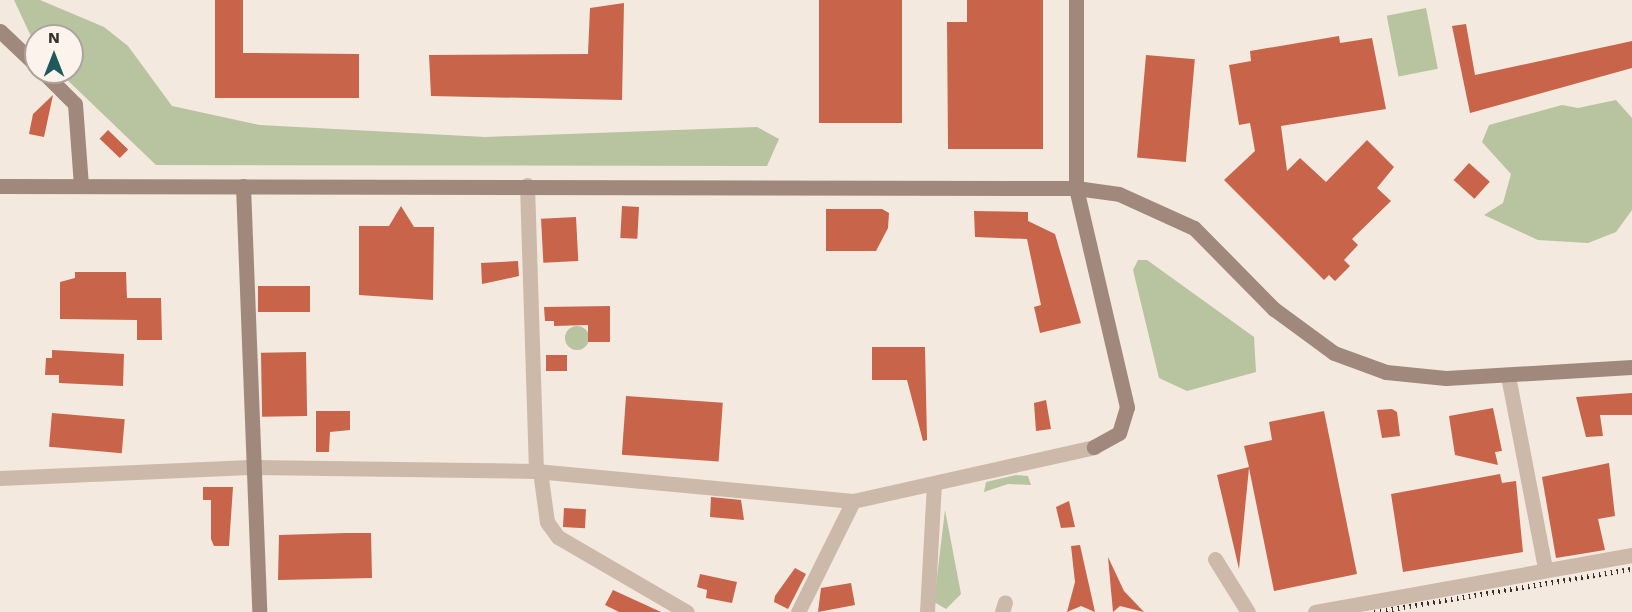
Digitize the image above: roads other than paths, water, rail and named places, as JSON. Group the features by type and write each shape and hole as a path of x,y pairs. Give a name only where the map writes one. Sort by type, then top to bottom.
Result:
{"street":[{"path":"0,478 250,467 538,471 853,501 1094,447 1119,433 1127,407 1076,188 1076,0"},
{"path":"0,31 24,54"},
{"path":"54,84 78,111 81,186"},
{"path":"527,185 538,471 547,522 558,537 687,612"},
{"path":"0,186 527,185 1076,188 1128,197 1194,228 1274,309 1334,353 1386,372 1446,378 1632,367"},
{"path":"243,186 250,467 259,612"},
{"path":"1508,376 1545,569"},
{"path":"927,612 934,484"},
{"path":"798,612 853,501"},
{"path":"1315,612 1632,555"},
{"path":"1215,559 1248,612"}],"railway":[{"path":"1374,612 1632,569"}]}
